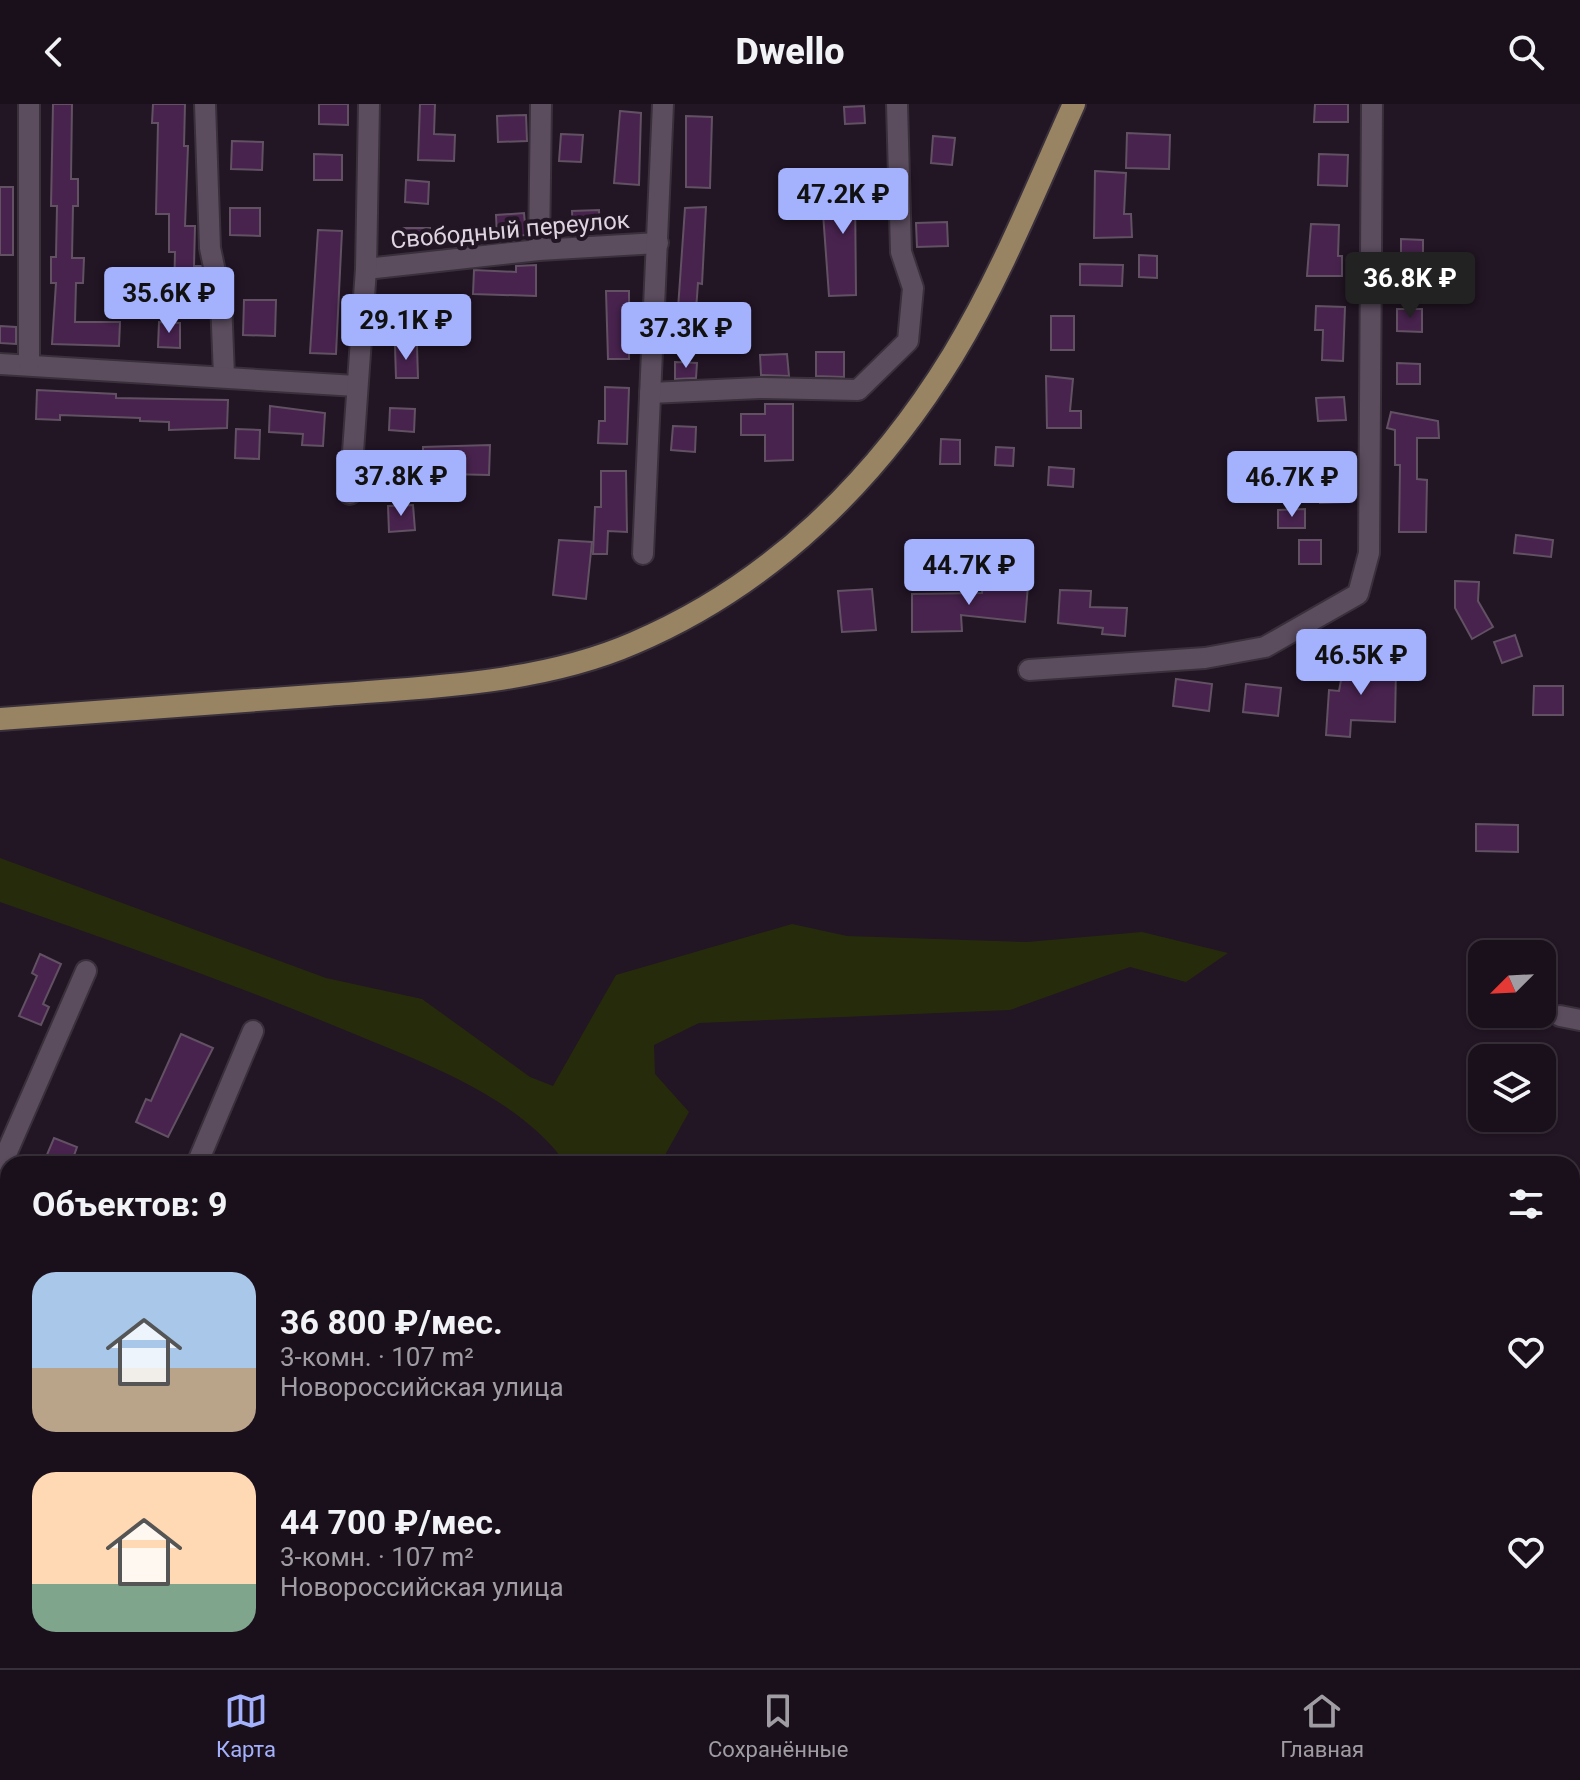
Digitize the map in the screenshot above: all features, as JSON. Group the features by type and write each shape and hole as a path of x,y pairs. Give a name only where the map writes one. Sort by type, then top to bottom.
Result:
{"main road":[{"path":"0,719 403,689 504,677 574,662 632,644 695,613 779,560 836,506 896,437 953,355 999,267 1074,104"}],"street":[{"path":"29,104 29,364"},
{"path":"205,104 210,248 221,300 224,376"},
{"path":"350,494 366,269 369,104"},
{"path":"539,250 541,104"},
{"path":"643,554 663,104"},
{"path":"650,393 760,388 858,390 908,341 913,288 901,252 897,104"},
{"path":"1029,670 1205,658 1265,647 1358,594 1369,553 1372,104"},
{"name":"Свободный переулок","path":"366,269 539,250 658,243"},
{"path":"0,364 356,386"},
{"path":"5,1156 86,971"},
{"path":"200,1156 253,1031"}],"green space":[{"path":"0,858 326,978 422,999 530,1077 553,1086 616,975 792,924 847,936 1027,942 1142,932 1228,953 1186,982 1130,967 1010,1010 699,1023 654,1045 655,1074 689,1112 664,1156 559,1156 520,1117 492,1098 429,1065 252,993 0,902"}],"building":[{"path":"53,104 72,104 71,179 78,179 78,206 73,206 72,258 84,258 83,283 76,283 75,322 120,322 119,346 52,344 56,283 51,283 51,257 56,257 57,206 51,206"},
{"path":"153,104 185,104 184,146 188,146 185,226 195,226 194,266 201,266 204,297 174,296 175,252 169,252 169,214 156,214 158,123 152,123"},
{"path":"319,104 348,104 348,125 319,124"},
{"path":"420,104 435,104 434,134 455,135 454,161 418,160"},
{"path":"1315,104 1348,104 1348,122 1314,122"},
{"path":"864,106 865,123 845,124 844,107"},
{"path":"620,111 641,113 639,185 614,183"},
{"path":"526,115 527,141 498,142 497,116"},
{"path":"686,116 712,117 710,188 686,187"},
{"path":"1127,133 1170,135 1169,169 1126,168"},
{"path":"561,134 583,135 581,162 559,161"},
{"path":"933,136 955,138 952,165 931,163"},
{"path":"232,141 263,142 262,170 231,169"},
{"path":"314,154 342,155 342,180 314,180"},
{"path":"1319,154 1348,155 1347,186 1318,185"},
{"path":"838,171 864,171 864,192 855,192 856,295 829,296 823,213 839,213"},
{"path":"1095,171 1126,173 1124,214 1131,214 1132,237 1094,238"},
{"path":"406,180 429,182 428,204 405,202"},
{"path":"0,187 13,187 13,255 0,255"},
{"path":"706,207 702,284 698,283 695,324 677,323 685,208"},
{"path":"230,208 260,208 260,236 230,235"},
{"path":"599,210 600,231 573,232 572,211"},
{"path":"524,213 526,235 497,237 496,215"},
{"path":"947,222 948,246 917,247 916,223"},
{"path":"1311,224 1339,225 1338,256 1342,256 1342,276 1307,276"},
{"path":"402,228 430,228 430,243 402,244"},
{"path":"318,230 342,231 336,354 310,353"},
{"path":"1401,239 1423,240 1423,276 1448,276 1448,298 1410,298 1409,265 1401,265"},
{"path":"1139,255 1157,256 1157,278 1139,277"},
{"path":"1080,264 1123,265 1122,286 1080,285"},
{"path":"536,265 536,296 473,294 474,270 516,272 516,266"},
{"path":"606,291 629,291 629,359 608,359"},
{"path":"244,300 276,300 275,336 243,335"},
{"path":"394,300 428,302 427,322 393,320"},
{"path":"1316,306 1345,307 1343,361 1322,360 1323,330 1315,330"},
{"path":"1397,309 1422,309 1422,332 1397,331"},
{"path":"1051,316 1074,316 1074,350 1051,350"},
{"path":"159,322 180,323 180,348 158,347"},
{"path":"0,326 16,327 16,344 0,343"},
{"path":"395,346 417,346 418,378 396,378"},
{"path":"816,352 844,352 844,377 816,376"},
{"path":"787,354 789,376 761,375 760,355"},
{"path":"675,362 697,363 696,378 675,379"},
{"path":"1397,363 1420,364 1420,384 1397,384"},
{"path":"1046,376 1073,379 1070,411 1081,411 1081,428 1047,428"},
{"path":"605,387 629,388 627,444 598,443 599,421 605,421"},
{"path":"37,390 116,394 116,398 228,400 227,428 169,430 169,422 140,421 140,418 60,415 60,420 36,419"},
{"path":"1344,397 1346,420 1318,421 1316,398"},
{"path":"765,404 793,404 793,460 765,461 765,435 741,435 741,414 765,414"},
{"path":"270,406 325,413 323,446 302,445 303,434 269,432"},
{"path":"390,408 415,409 414,432 389,430"},
{"path":"1391,412 1438,421 1439,438 1417,438 1417,479 1427,480 1426,532 1399,532 1400,465 1395,465 1395,430 1387,428"},
{"path":"673,426 696,427 695,452 671,450"},
{"path":"236,429 260,430 259,459 235,458"},
{"path":"941,439 960,440 960,464 940,464"},
{"path":"490,445 489,475 447,474 447,480 423,481 423,447"},
{"path":"996,447 1014,448 1013,466 995,465"},
{"path":"1049,467 1074,469 1073,487 1048,485"},
{"path":"601,471 626,471 627,532 608,531 607,554 593,554 595,507 601,507"},
{"path":"1345,478 1347,502 1320,503 1318,479"},
{"path":"413,505 415,530 389,532 388,506"},
{"path":"1305,509 1305,528 1278,528 1278,510"},
{"path":"1516,535 1553,540 1551,557 1514,553"},
{"path":"559,540 592,542 586,599 553,595"},
{"path":"1299,540 1321,540 1321,564 1299,564"},
{"path":"983,581 1028,585 1025,622 961,615 962,631 912,632 912,594 982,593"},
{"path":"1455,581 1479,582 1478,601 1493,627 1472,639 1455,608"},
{"path":"872,589 876,630 842,632 838,591"},
{"path":"1060,590 1091,591 1090,607 1127,608 1125,636 1102,634 1103,628 1058,623"},
{"path":"1515,635 1522,656 1502,663 1494,642"},
{"path":"1346,654 1365,657 1364,667 1396,668 1395,722 1351,720 1350,737 1326,735 1329,690 1339,691"},
{"path":"1176,679 1212,684 1209,711 1173,706"},
{"path":"1246,684 1281,688 1278,716 1243,712"},
{"path":"1534,686 1563,686 1563,715 1533,715"},
{"path":"1476,824 1518,825 1518,852 1476,851"},
{"path":"40,954 61,964 43,1004 49,1007 41,1025 19,1016 37,976 32,973"},
{"path":"181,1034 213,1048 168,1137 136,1122 146,1099 151,1101"},
{"path":"54,1138 77,1147 74,1156 46,1156"}]}
